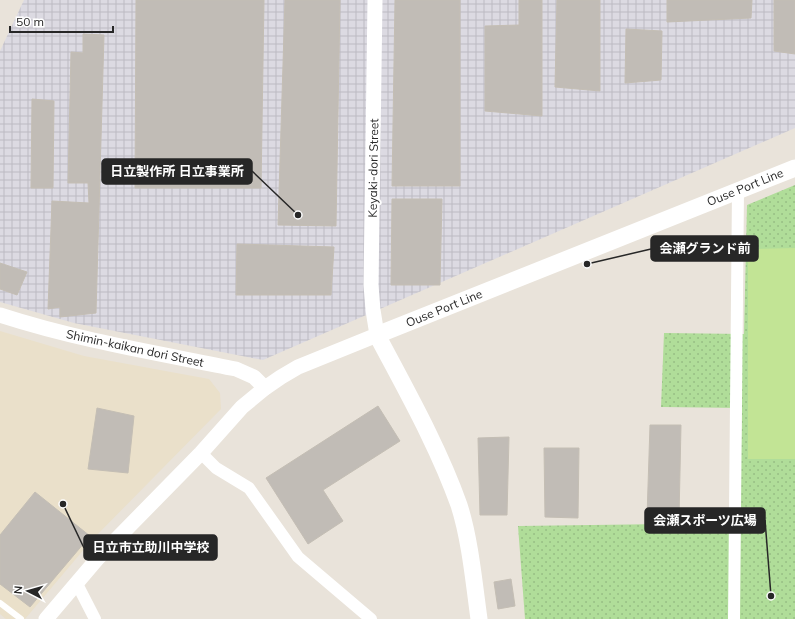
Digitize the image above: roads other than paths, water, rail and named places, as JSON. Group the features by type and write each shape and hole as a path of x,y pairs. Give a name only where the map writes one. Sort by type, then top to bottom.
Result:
{"main road":[{"name":"Ouse Port Line","path":"377,335 795,168"},
{"path":"377,335 443,464 459,506 467,540 480,619"}],"street":[{"name":"Keyaki-dori Street","path":"375,0 371,284 372,310 377,335"},
{"path":"734,619 738,190"},
{"name":"Shimin-kaikan dori Street","path":"0,315 32,326 82,338 236,369 254,377 265,388"},
{"path":"46,619 76,582 201,452 242,407 281,377 298,368 377,335"},
{"path":"201,452 216,468 249,488 298,557 371,619"},
{"path":"76,582 95,619"}],"lane":[{"path":"0,603 21,619"}],"place":[{"name":"日立製作所 日立事業所","path":"298,215"},
{"name":"会瀬グランド前","path":"587,264"},
{"name":"日立市立助川中学校","path":"63,504"},
{"name":"会瀬スポーツ広場","path":"771,596"}]}
